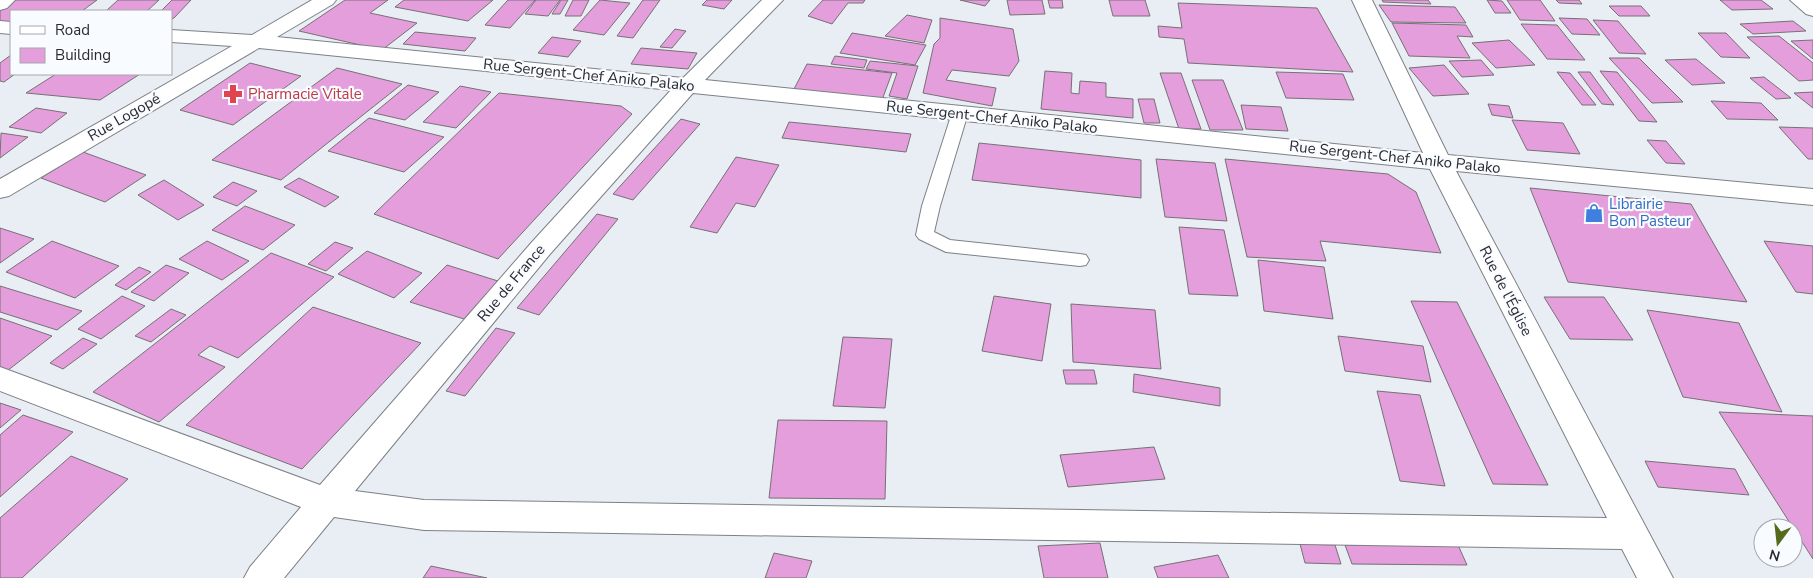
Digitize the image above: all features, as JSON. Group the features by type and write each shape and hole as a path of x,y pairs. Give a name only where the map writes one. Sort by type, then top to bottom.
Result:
{"street":[{"path":"0,4 5,0"},
{"name":"Rue Logopé","path":"0,190 326,0"},
{"name":"Rue de France","path":"262,578 541,248 687,86 773,0"},
{"name":"Rue de l'Église","path":"1362,0 1439,162 1656,578"},
{"path":"1800,0 1813,10"},
{"name":"Rue Sergent-Chef Aniko Palako","path":"172,36 254,41 1439,162 1813,197"},
{"path":"0,379 327,502 424,515 1632,534"}],"lane":[{"path":"960,113 931,206 925,235 946,246 1080,260"}],"building":[{"path":"13,0 97,0 83,10 10,10 10,23 0,22 0,9"},
{"path":"118,0 159,0 148,10 107,10"},
{"path":"172,0 191,0 174,18 172,19 172,10 162,10"},
{"path":"345,0 388,0 370,13 417,23 382,50 299,31"},
{"path":"404,0 493,0 468,21 395,7"},
{"path":"508,0 535,0 510,28 485,25"},
{"path":"536,0 560,0 548,16 525,14"},
{"path":"561,0 568,0 560,14 552,14"},
{"path":"573,0 589,0 581,16 565,16"},
{"path":"600,0 630,3 604,35 573,30"},
{"path":"643,0 660,0 633,38 617,36"},
{"path":"707,0 732,0 724,9 702,5"},
{"path":"823,0 865,0 863,3 848,3 832,24 808,16"},
{"path":"960,0 990,0 985,6"},
{"path":"1007,0 1042,0 1045,14 1010,15"},
{"path":"1048,0 1062,0 1063,8 1050,8"},
{"path":"1109,0 1145,0 1150,16 1113,16"},
{"path":"1382,0 1428,0 1431,4 1383,2"},
{"path":"1487,0 1502,1 1511,13 1495,13"},
{"path":"1507,0 1540,0 1555,21 1520,20"},
{"path":"1556,0 1579,0 1582,4 1559,3"},
{"path":"1720,0 1761,0 1773,9 1732,10"},
{"path":"1178,3 1317,8 1353,72 1188,63 1184,39 1159,37 1158,26 1182,28"},
{"path":"1379,5 1455,7 1466,23 1391,22"},
{"path":"1609,6 1641,6 1650,16 1619,16"},
{"path":"907,15 932,20 924,43 885,36"},
{"path":"940,18 1013,29 1019,61 1009,76 952,70 946,80 996,88 992,106 923,93 934,44 940,38"},
{"path":"1559,18 1587,19 1600,35 1572,34"},
{"path":"1593,20 1618,21 1646,54 1619,53"},
{"path":"1793,21 1806,31 1753,34 1740,24"},
{"path":"1392,23 1466,25 1473,37 1457,36 1470,58 1409,56"},
{"path":"1521,24 1557,25 1585,60 1547,59"},
{"path":"675,29 686,31 672,48 660,47"},
{"path":"415,32 476,38 465,51 403,44"},
{"path":"852,33 926,45 915,65 840,53"},
{"path":"1698,33 1726,33 1750,58 1721,57"},
{"path":"1779,36 1813,63 1813,80 1799,81 1747,37"},
{"path":"552,37 581,41 568,57 538,53"},
{"path":"1509,40 1535,65 1496,68 1472,43"},
{"path":"1813,40 1813,59 1791,41"},
{"path":"641,48 697,53 688,69 631,64"},
{"path":"10,56 10,75 14,75 4,82 0,81 0,63"},
{"path":"835,56 867,60 864,68 831,64"},
{"path":"1609,58 1639,58 1683,102 1652,103"},
{"path":"1696,59 1725,83 1692,85 1665,60"},
{"path":"1481,60 1494,75 1462,77 1449,61"},
{"path":"870,61 918,66 907,99 889,96 897,73 866,69"},
{"path":"250,63 301,76 233,125 180,110"},
{"path":"807,64 892,73 882,100 794,89"},
{"path":"1444,65 1469,94 1433,96 1409,68"},
{"path":"337,68 402,84 281,180 212,160"},
{"path":"1045,71 1072,73 1071,93 1079,94 1080,81 1106,83 1106,97 1133,99 1133,118 1041,109"},
{"path":"1600,71 1617,72 1657,122 1639,121"},
{"path":"1276,72 1343,74 1354,100 1286,98"},
{"path":"1557,72 1570,73 1596,105 1582,105"},
{"path":"1578,72 1590,72 1614,105 1602,104"},
{"path":"1160,73 1181,73 1201,129 1179,129"},
{"path":"54,75 138,75 100,100 26,93"},
{"path":"1764,77 1791,98 1776,99 1750,78"},
{"path":"1192,80 1223,80 1243,130 1210,130"},
{"path":"408,85 439,92 405,120 374,113"},
{"path":"460,86 491,92 456,128 423,122"},
{"path":"1813,92 1813,108 1794,93"},
{"path":"499,93 621,106 632,114 498,259 374,214"},
{"path":"1138,99 1154,99 1160,123 1144,123"},
{"path":"1711,101 1761,103 1778,120 1727,119"},
{"path":"1488,104 1509,106 1513,118 1492,115"},
{"path":"1241,105 1281,107 1288,131 1246,129"},
{"path":"36,108 67,113 41,133 9,127"},
{"path":"369,118 444,137 404,172 328,151"},
{"path":"681,119 700,124 633,200 613,194"},
{"path":"1512,120 1563,123 1580,154 1527,150"},
{"path":"789,122 911,134 906,152 782,138"},
{"path":"1779,127 1813,128 1813,159 1808,159"},
{"path":"1,133 28,137 0,158"},
{"path":"1647,140 1666,141 1685,164 1666,163"},
{"path":"979,143 1141,160 1141,198 972,180"},
{"path":"83,152 146,175 105,202 41,178"},
{"path":"736,157 779,165 755,207 736,203 717,233 690,227"},
{"path":"1156,159 1215,163 1227,221 1165,217"},
{"path":"1225,159 1388,174 1416,192 1441,253 1320,241 1326,261 1247,257"},
{"path":"299,178 339,197 325,207 284,187"},
{"path":"164,180 204,205 178,220 138,195"},
{"path":"233,182 257,191 237,206 213,197"},
{"path":"1530,188 1691,204 1747,302 1568,282"},
{"path":"245,206 295,225 263,250 212,230"},
{"path":"597,214 618,219 539,315 517,308"},
{"path":"1179,227 1224,230 1238,296 1189,294"},
{"path":"0,228 34,239 0,263"},
{"path":"52,241 119,266 75,298 6,272"},
{"path":"207,241 249,261 222,280 179,259"},
{"path":"1764,241 1813,246 1813,294 1796,292"},
{"path":"335,242 353,248 326,271 308,264"},
{"path":"367,251 422,273 394,298 338,274"},
{"path":"271,253 334,277 238,358 210,346 198,355 225,367 159,422 93,392"},
{"path":"1258,260 1324,267 1333,319 1264,311"},
{"path":"166,265 189,273 154,301 131,292"},
{"path":"447,265 498,281 464,319 410,302"},
{"path":"139,267 151,272 126,290 115,285"},
{"path":"0,286 82,311 57,330 0,312"},
{"path":"122,296 145,306 101,339 78,329"},
{"path":"994,296 1051,304 1042,361 982,351"},
{"path":"1544,297 1604,297 1633,340 1570,339"},
{"path":"1411,301 1457,302 1548,485 1493,484"},
{"path":"1071,304 1155,310 1161,369 1073,362"},
{"path":"313,307 421,343 302,469 186,425"},
{"path":"171,309 186,315 151,342 135,336"},
{"path":"1647,310 1739,323 1782,412 1683,397"},
{"path":"0,318 52,336 7,371 0,369"},
{"path":"496,328 515,333 465,396 446,391"},
{"path":"1338,336 1423,346 1431,382 1345,371"},
{"path":"843,337 892,339 885,408 833,406"},
{"path":"83,338 97,344 63,369 50,363"},
{"path":"1063,370 1094,370 1097,384 1066,384"},
{"path":"1134,374 1220,388 1220,406 1133,392"},
{"path":"1377,391 1420,395 1445,486 1400,481"},
{"path":"0,403 21,410 0,428"},
{"path":"1719,412 1813,416 1813,559 1803,543 1803,518 1787,518"},
{"path":"23,415 73,432 0,497 0,435"},
{"path":"778,420 887,421 885,499 769,498"},
{"path":"1154,447 1165,479 1068,487 1060,455"},
{"path":"71,456 128,479 22,578 0,578 0,518"},
{"path":"1645,461 1735,469 1749,495 1658,487"},
{"path":"1100,543 1108,578 1044,578 1038,546"},
{"path":"1300,544 1335,545 1341,564 1305,563"},
{"path":"1345,545 1458,545 1467,565 1352,564"},
{"path":"774,553 812,561 806,578 765,578"},
{"path":"1218,555 1229,578 1158,578 1154,567"},
{"path":"431,566 487,578 423,578"}],"place":[{"name":"Pharmacie Vitale","path":"233,94"},
{"name":"Librairie Bon Pasteur","path":"1594,213"}]}
